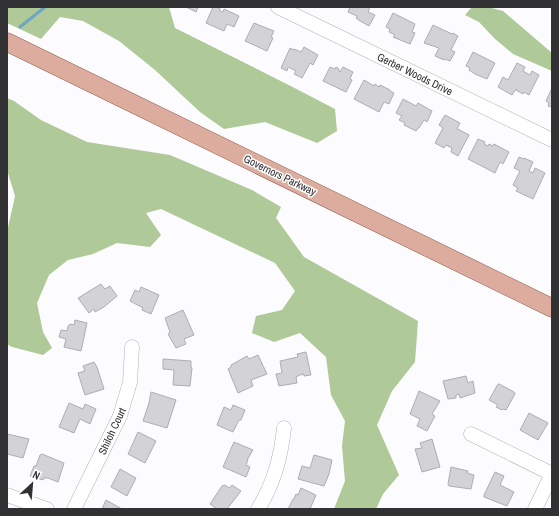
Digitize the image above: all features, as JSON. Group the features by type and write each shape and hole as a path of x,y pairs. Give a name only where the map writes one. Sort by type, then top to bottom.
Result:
{"main road":[{"name":"Governors Parkway","path":"7,42 552,308"}],"street":[{"name":"Gerber Woods Drive","path":"278,7 552,140"},
{"name":"Shiloh Court","path":"74,509 120,416 130,382 132,347"},
{"path":"258,509 267,494 277,467 283,445 284,428"},
{"path":"471,434 552,474 535,509"},
{"path":"7,495 47,509"}],"green space":[{"path":"7,7 169,7 175,28 335,109 337,131 317,143 265,122 224,129 200,112 155,70 119,41 83,21 60,17 41,39 7,23"},
{"path":"472,7 488,7 503,11 552,53 552,71 513,54 494,38 479,22 465,15"},
{"path":"7,98 14,101 41,120 87,142 170,155 252,190 281,207 276,218 304,257 418,321 415,362 392,391 377,425 399,475 383,494 376,509 334,509 345,481 342,446 345,421 331,395 326,357 300,333 274,342 252,333 256,316 282,310 295,291 275,263 161,209 146,213 161,235 150,247 117,243 93,254 68,260 49,275 37,303 43,332 52,348 43,355 12,347 7,344 7,232 15,196 7,170"}],"building":[{"path":"186,7 198,7 196,12"},
{"path":"213,7 220,8 219,10 223,12 224,9 239,16 234,27 227,24 224,31 206,23"},
{"path":"350,7 370,7 368,12 375,15 369,26 356,18 357,16 348,12"},
{"path":"393,13 415,24 412,32 415,33 410,44 393,37 395,35 389,32 390,29 386,27"},
{"path":"254,23 274,31 271,37 273,38 267,51 245,41"},
{"path":"433,25 458,36 451,50 455,52 450,61 435,56 439,48 424,43"},
{"path":"304,47 318,55 313,65 310,63 302,78 294,74 296,71 288,67 287,71 281,68 290,48 301,52"},
{"path":"473,52 495,63 487,79 475,74 466,66"},
{"path":"517,63 525,67 523,71 530,75 532,71 539,75 529,95 524,92 523,94 516,89 512,95 498,87 503,77 508,80"},
{"path":"330,67 335,69 336,67 340,72 343,67 353,72 350,79 352,80 346,92 323,81"},
{"path":"364,80 374,86 375,84 379,87 380,85 394,93 389,104 384,102 379,112 354,99"},
{"path":"552,88 552,107 548,106 549,103 546,101"},
{"path":"403,99 416,106 418,103 432,111 427,122 424,120 416,131 404,125 405,123 399,120 402,116 396,113"},
{"path":"445,115 460,123 457,129 469,135 458,156 451,152 452,148 446,145 444,148 435,143 443,128 439,125"},
{"path":"478,139 485,142 484,144 488,146 489,144 493,146 494,144 509,152 503,164 500,162 495,173 468,159"},
{"path":"519,157 533,162 529,171 533,173 535,168 545,173 533,199 516,191 518,188 513,185 520,171 514,168"},
{"path":"101,284 105,289 110,286 117,296 104,307 95,312 94,309 89,313 78,298"},
{"path":"141,287 159,295 151,314 142,310 143,308 130,301 135,290 139,292"},
{"path":"183,310 194,335 184,339 186,344 176,348 168,334 170,332 165,318"},
{"path":"75,320 87,323 81,351 64,347 66,339 59,337 61,330 67,331 70,324 74,325"},
{"path":"306,352 311,375 300,375 296,377 297,383 279,386 276,374 282,373 280,361 298,357 297,354"},
{"path":"258,355 267,374 251,380 253,386 238,393 228,369 231,365 247,356 249,359"},
{"path":"163,359 191,361 192,368 190,386 173,385 174,370 163,369"},
{"path":"94,362 104,389 85,395 78,373 85,371 83,366"},
{"path":"466,376 468,383 473,381 475,393 460,398 459,394 456,395 456,398 448,399 443,381"},
{"path":"498,384 514,392 515,394 506,410 496,407 498,405 489,400"},
{"path":"419,391 440,401 432,414 435,416 427,431 417,426 420,419 410,414"},
{"path":"151,392 176,400 167,428 143,421"},
{"path":"69,403 83,409 85,404 96,409 90,424 80,419 74,433 59,427"},
{"path":"233,405 245,410 241,420 239,420 233,432 217,425 224,407 231,410"},
{"path":"529,413 548,423 538,440 520,430"},
{"path":"138,432 156,441 145,463 128,454"},
{"path":"7,434 29,439 23,458 7,454"},
{"path":"432,439 440,467 422,472 415,449 422,448 420,443"},
{"path":"234,442 253,450 247,460 246,465 250,467 246,477 223,467"},
{"path":"42,454 64,463 58,482 48,478 44,478 43,480 30,476 40,455"},
{"path":"314,455 332,460 329,474 324,486 298,479 302,466 310,468"},
{"path":"451,467 468,471 467,473 474,475 471,489 449,486 448,484"},
{"path":"120,469 136,478 127,496 111,487"},
{"path":"495,472 504,476 500,485 514,492 507,506 484,497"},
{"path":"225,485 229,488 232,485 241,491 227,509 217,509 210,504 222,486"},
{"path":"301,488 316,495 310,509 288,509 296,494 298,495"},
{"path":"106,500 122,509 102,509"}],"waterway":[{"path":"20,27 45,7"}]}
